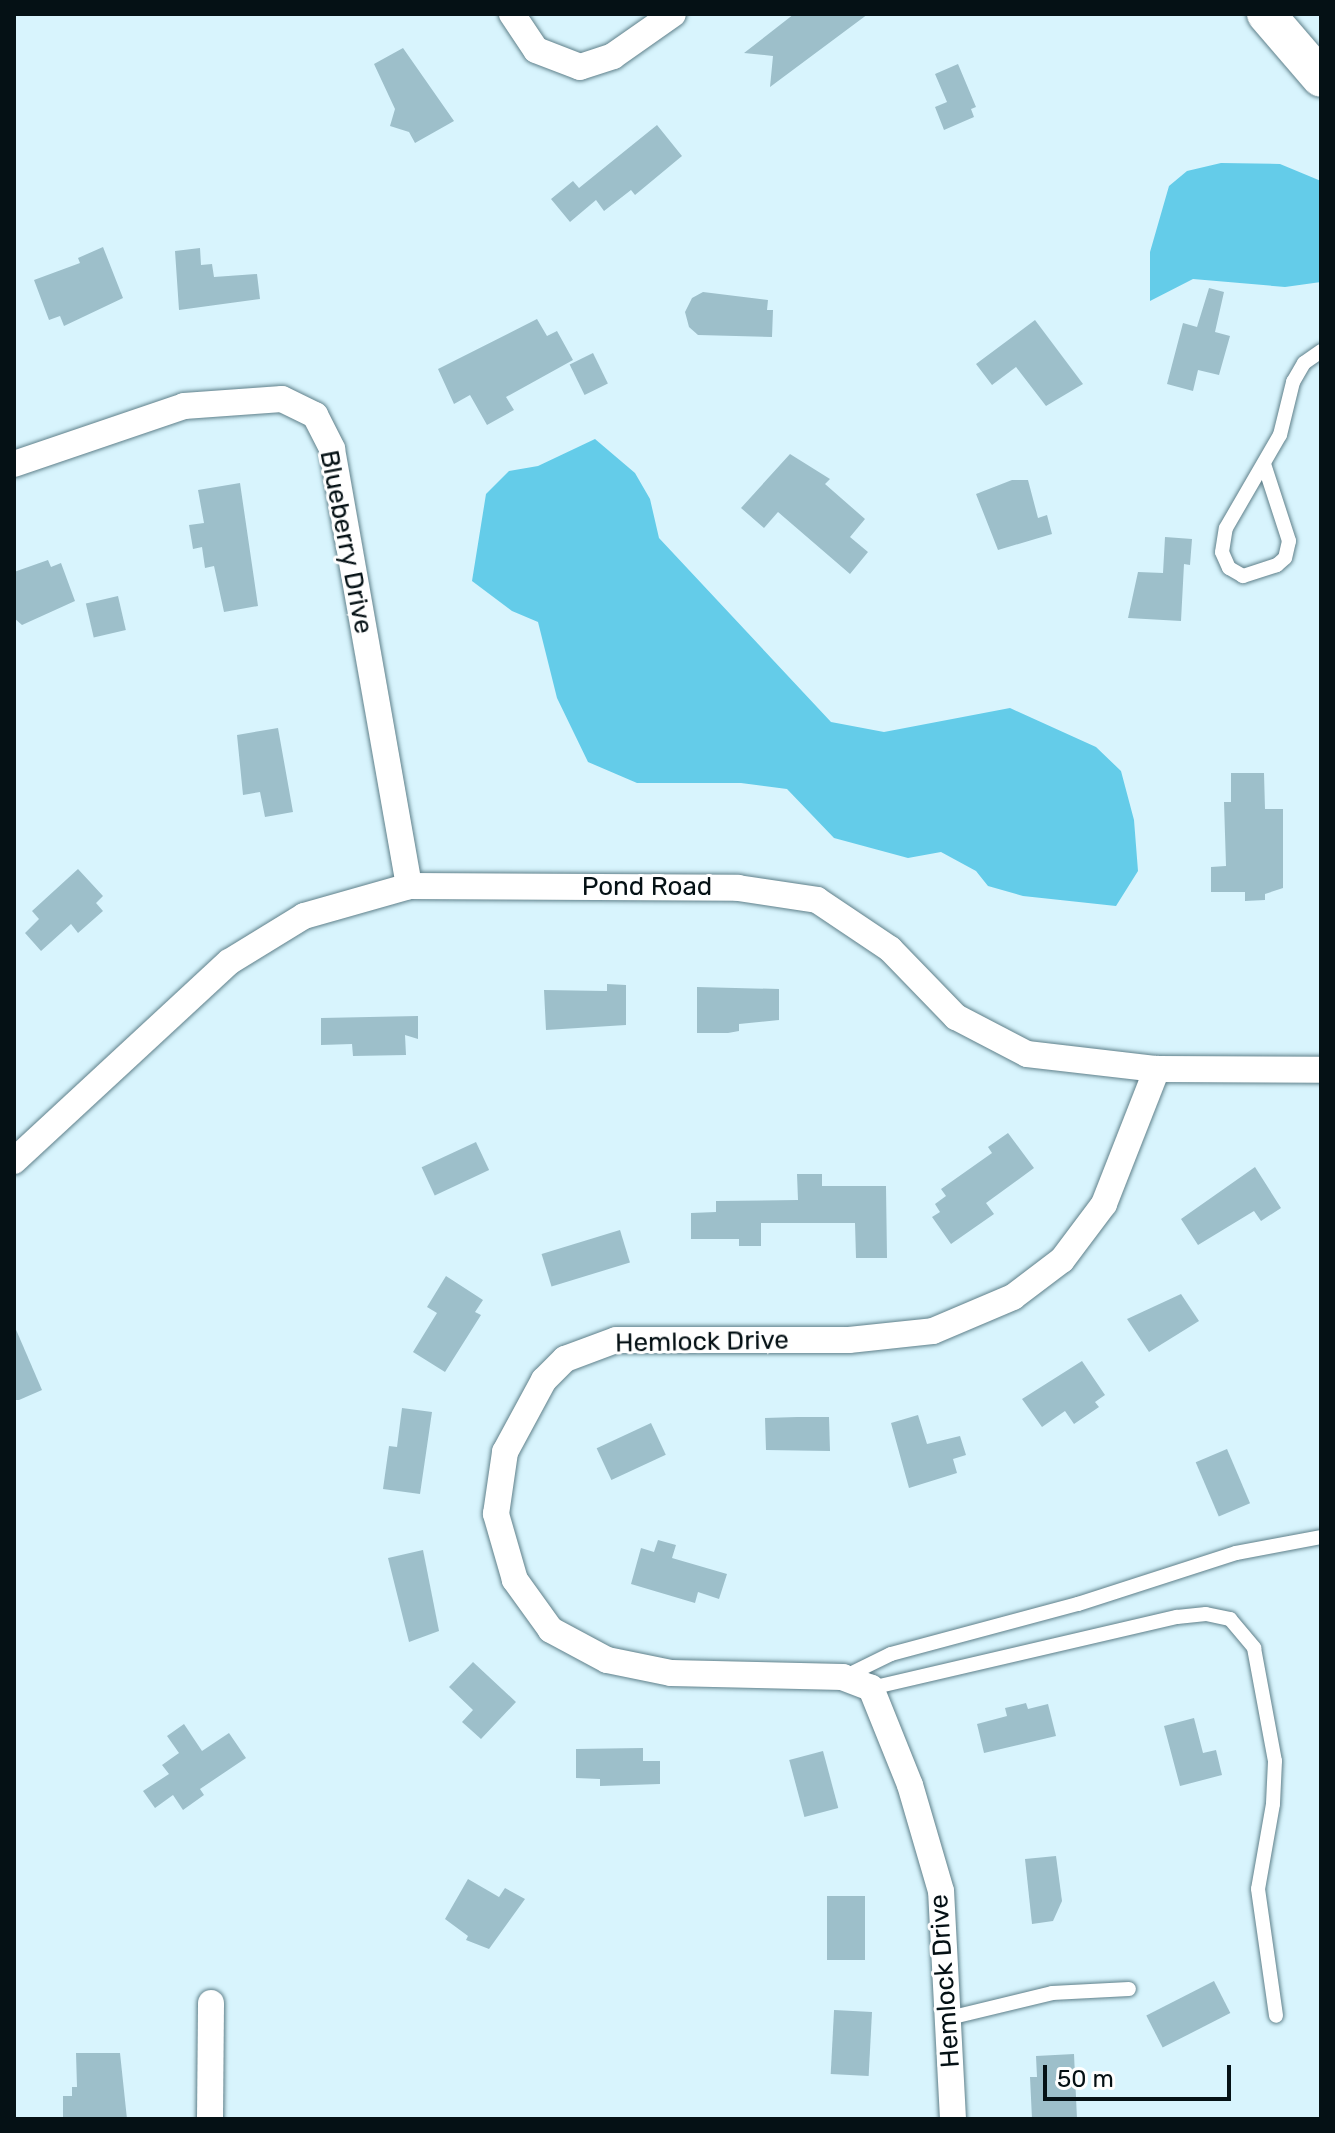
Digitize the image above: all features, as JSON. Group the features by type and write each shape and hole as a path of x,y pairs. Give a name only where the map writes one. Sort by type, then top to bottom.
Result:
{"main road":[{"path":"1266,14 1321,78"}],"street":[{"path":"512,14 536,50 580,67 613,56 673,14"},
{"name":"Blueberry Drive","path":"14,464 184,406 282,399 315,415 332,449 409,886"},
{"name":"Pond Road","path":"14,1161 229,962 304,916 409,886 738,888 817,900 890,949 956,1017 1027,1054 1157,1069 1321,1070"},
{"name":"Hemlock Drive","path":"953,2119 941,1891 910,1785 871,1688 843,1677 671,1673 607,1660 551,1630 515,1580 496,1514 505,1452 544,1380 565,1359 616,1340 849,1340 919,1333 1013,1297 1062,1260 1104,1204 1157,1069"},
{"path":"210,2119 211,2003"}],"lane":[{"path":"1264,464 1289,541 1285,558 1277,565 1243,576 1229,568 1222,552 1226,528 1280,435 1293,382 1304,363 1321,351"},
{"path":"843,1677 873,1661 946,1638 1078,1604 1236,1553 1321,1537"},
{"path":"871,1688 1177,1617 1230,1619 1254,1648 1275,1761 1273,1804 1258,1889 1276,2016"},
{"path":"949,2018 1052,1993 1129,1989"}],"water":[{"path":"1221,163 1280,164 1321,181 1321,282 1285,287 1193,279 1150,301 1150,252 1169,186 1187,171"},
{"path":"595,439 635,473 650,499 659,538 831,722 884,732 1010,708 1096,747 1121,771 1134,820 1138,871 1116,906 1023,896 988,886 976,871 941,852 908,858 834,838 787,789 741,783 637,783 588,762 557,698 538,622 512,611 472,581 486,494 509,471 538,466"}],"building":[{"path":"794,14 868,14 770,87 773,56 744,53"},
{"path":"403,48 454,121 415,143 409,132 390,126 395,109 374,64"},
{"path":"958,64 976,107 971,109 974,117 944,130 935,107 947,102 935,74"},
{"path":"657,125 682,156 635,195 631,190 604,211 596,200 570,222 551,199 573,181 579,188"},
{"path":"103,247 123,298 64,326 60,316 49,320 34,280 80,263 78,258"},
{"path":"200,248 201,265 212,264 214,277 257,274 260,299 179,310 175,251"},
{"path":"1209,288 1224,292 1215,332 1230,336 1219,375 1198,370 1193,391 1167,384 1183,323 1197,327"},
{"path":"703,292 768,300 767,310 773,310 772,337 698,335 689,327 685,312 692,298"},
{"path":"537,319 547,336 557,331 573,360 506,397 514,410 487,425 470,395 454,404 438,369"},
{"path":"1035,320 1083,384 1046,406 1016,367 992,385 976,364"},
{"path":"593,353 608,384 585,395 570,364"},
{"path":"790,454 830,479 825,484 865,519 850,537 868,552 850,574 778,512 764,528 741,508"},
{"path":"1012,480 1028,480 1038,518 1047,515 1052,534 998,550 976,494"},
{"path":"240,483 258,606 224,612 214,566 205,568 202,547 193,549 189,525 204,523 198,490"},
{"path":"1165,537 1192,539 1190,565 1184,564 1181,621 1128,618 1138,572 1163,573"},
{"path":"48,560 51,567 61,563 75,601 22,625 14,618 14,572"},
{"path":"118,596 126,630 94,638 86,603"},
{"path":"278,728 293,812 265,817 260,792 243,795 237,735"},
{"path":"1231,773 1264,773 1265,809 1283,809 1283,888 1265,894 1265,900 1245,901 1245,892 1211,892 1211,867 1226,866 1224,802 1231,802"},
{"path":"78,869 103,896 96,903 103,911 78,933 71,924 41,951 25,933 39,919 32,911"},
{"path":"607,984 626,985 626,1025 546,1030 544,990 607,991"},
{"path":"697,987 779,989 779,1020 739,1024 739,1031 728,1033 697,1033"},
{"path":"418,1016 418,1039 405,1035 406,1055 353,1056 352,1044 321,1045 321,1018"},
{"path":"1008,1133 1034,1168 986,1203 994,1214 951,1244 932,1217 940,1212 935,1204 946,1196 941,1189 992,1153 988,1147"},
{"path":"476,1142 489,1170 435,1195 422,1167"},
{"path":"1255,1167 1281,1208 1261,1221 1254,1211 1198,1245 1181,1219"},
{"path":"797,1174 822,1174 822,1186 886,1186 887,1258 856,1258 855,1223 761,1223 761,1246 739,1246 739,1239 691,1239 691,1213 716,1212 716,1201 798,1200"},
{"path":"620,1230 630,1263 552,1286 542,1254"},
{"path":"446,1276 483,1300 475,1312 481,1315 445,1372 413,1352 437,1313 427,1307"},
{"path":"1181,1294 1199,1321 1149,1352 1127,1319"},
{"path":"14,1325 42,1390 19,1400 14,1400"},
{"path":"1082,1361 1105,1395 1095,1402 1099,1407 1074,1424 1065,1411 1042,1427 1022,1399"},
{"path":"402,1408 432,1412 420,1494 383,1489 389,1446 397,1447"},
{"path":"918,1415 927,1444 960,1436 966,1455 953,1459 957,1473 909,1488 891,1423"},
{"path":"829,1417 830,1451 766,1450 765,1418"},
{"path":"651,1423 666,1455 611,1480 597,1448"},
{"path":"1227,1449 1250,1503 1219,1517 1196,1462"},
{"path":"658,1540 676,1545 672,1558 727,1574 719,1599 698,1592 695,1603 631,1584 641,1548 654,1552"},
{"path":"423,1550 439,1631 409,1642 388,1558"},
{"path":"473,1662 516,1702 481,1739 462,1722 473,1710 449,1687"},
{"path":"1026,1703 1028,1709 1048,1704 1056,1736 984,1753 977,1724 1007,1716 1005,1708"},
{"path":"1194,1718 1203,1753 1216,1750 1222,1775 1180,1786 1164,1726"},
{"path":"184,1724 202,1751 229,1733 246,1758 200,1789 204,1795 183,1810 173,1795 155,1808 143,1791 169,1774 162,1765 179,1753 167,1736"},
{"path":"643,1748 643,1761 660,1761 660,1784 600,1786 600,1779 576,1778 576,1749"},
{"path":"823,1751 838,1808 804,1817 789,1760"},
{"path":"1056,1856 1062,1901 1053,1921 1032,1924 1025,1859"},
{"path":"468,1879 499,1897 505,1888 525,1899 489,1949 466,1940 468,1936 445,1919"},
{"path":"827,1896 865,1896 865,1960 827,1960"},
{"path":"1214,1981 1230,2013 1163,2048 1146,2016"},
{"path":"834,2010 872,2012 869,2076 831,2074"},
{"path":"76,2053 120,2053 127,2119 63,2119 63,2096 72,2096 72,2087 77,2087"},
{"path":"1074,2054 1077,2119 1032,2119 1030,2077 1037,2077 1036,2056"}]}
